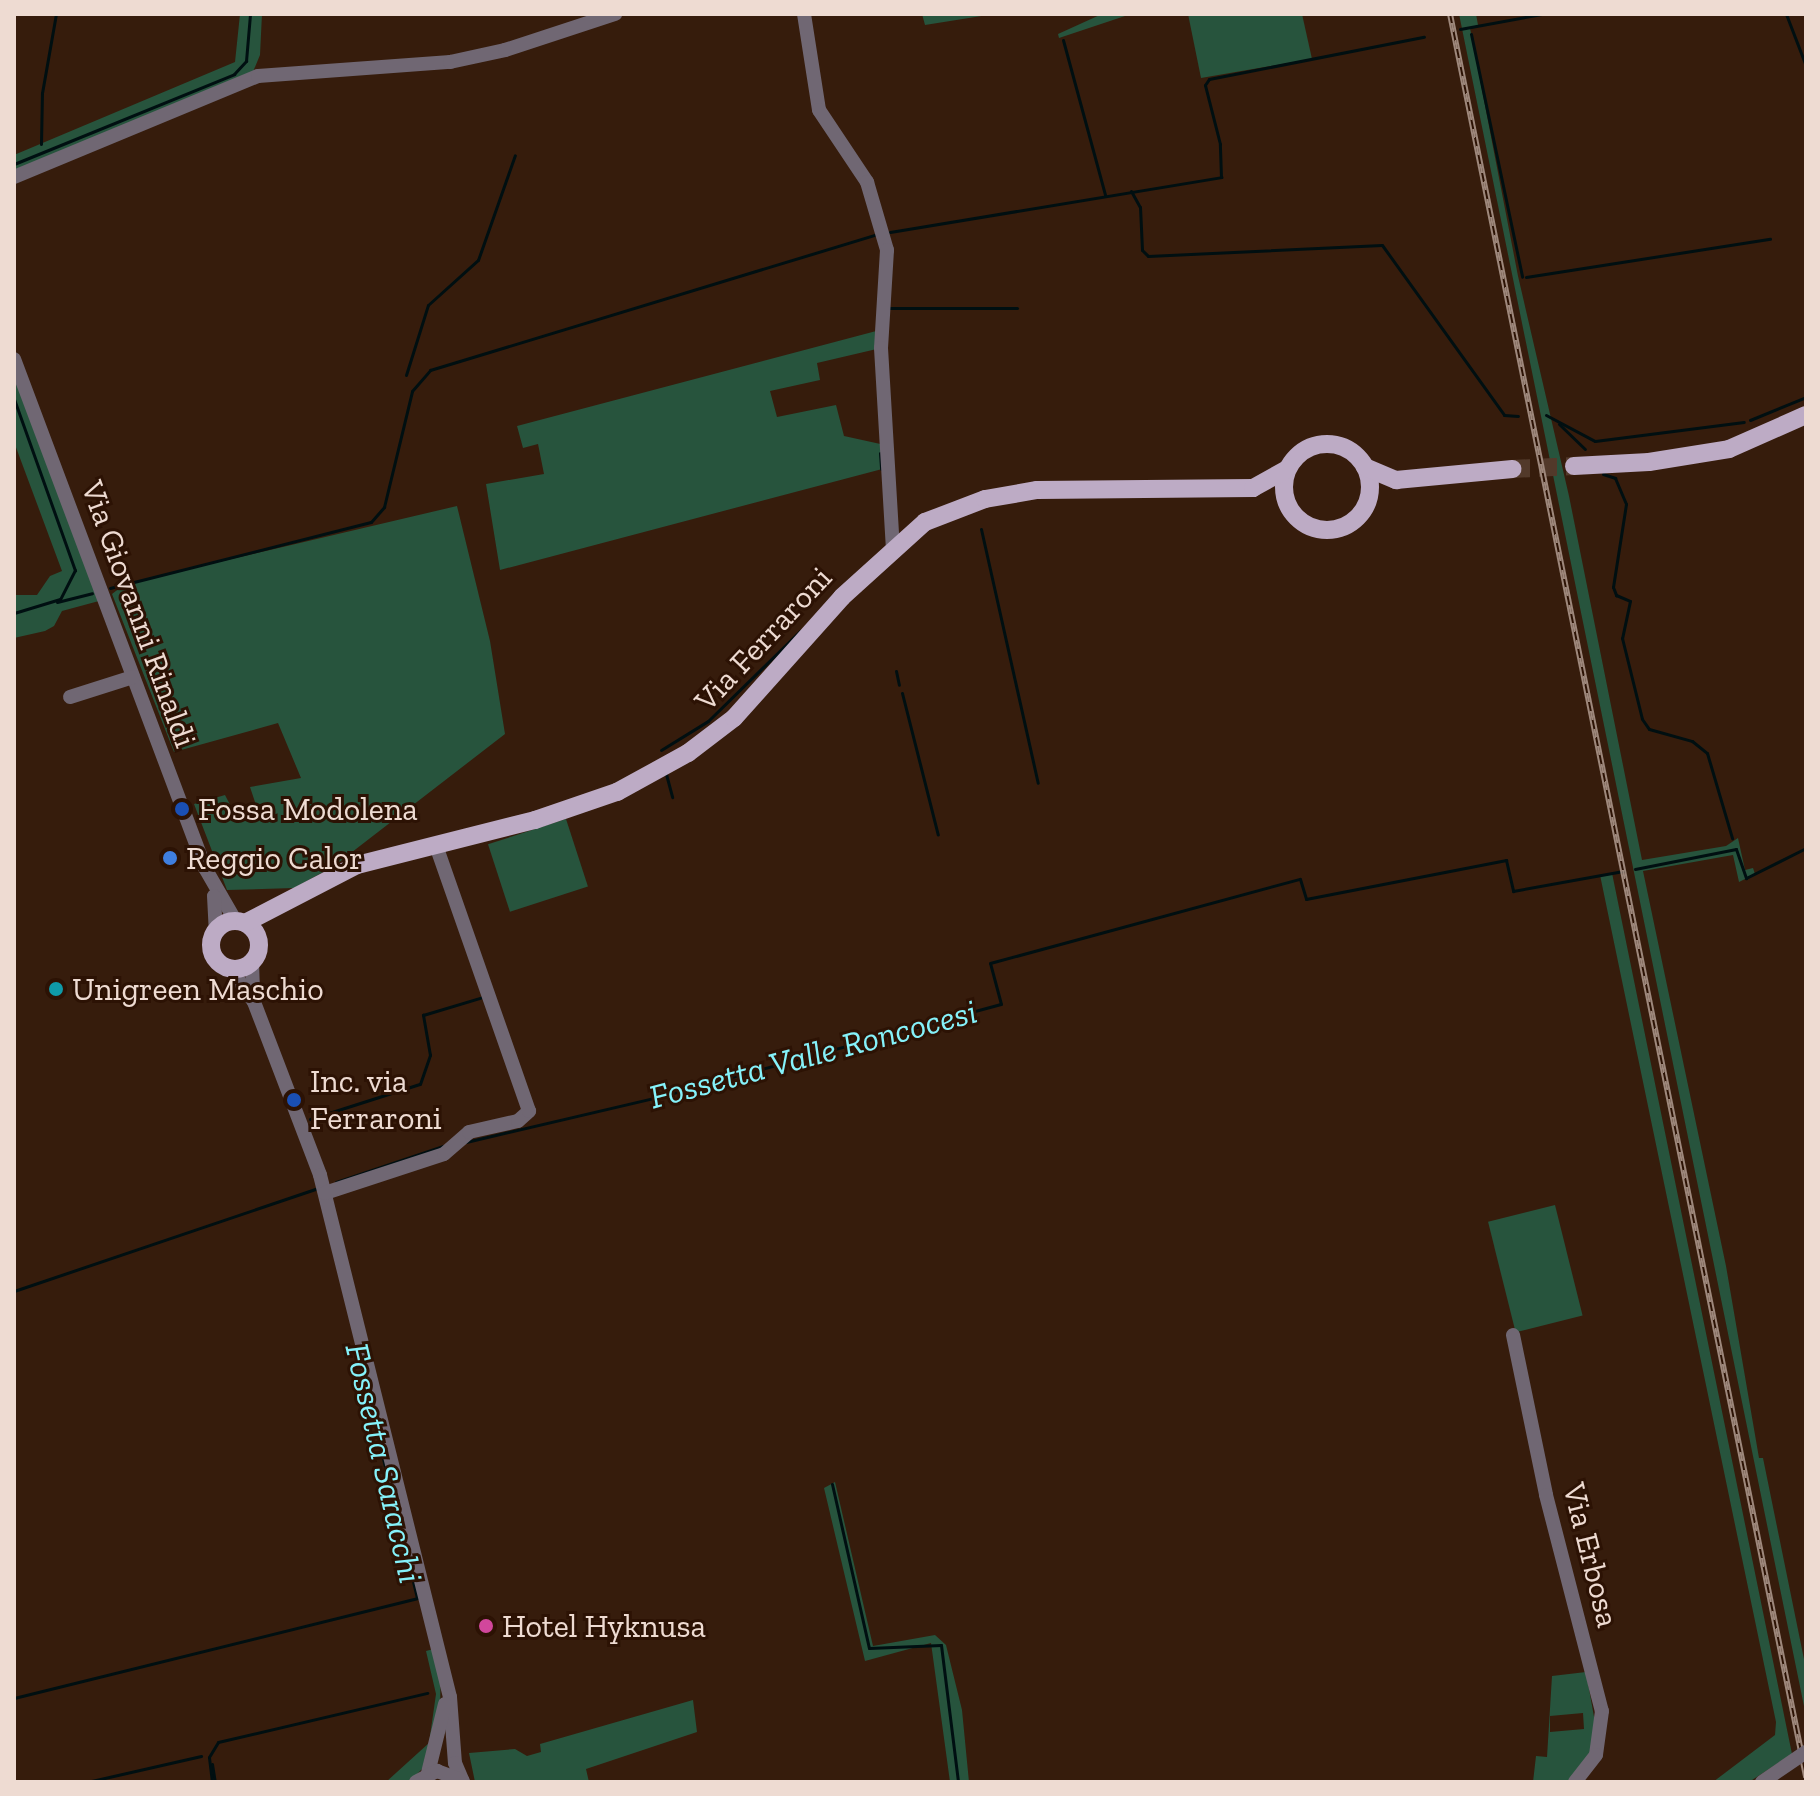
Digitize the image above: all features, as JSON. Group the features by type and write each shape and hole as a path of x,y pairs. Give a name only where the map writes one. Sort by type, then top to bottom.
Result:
{"main road":[{"path":"1574,466 1649,462 1729,449 1806,415"},
{"path":"1396,480 1365,467 1348,450 1325,444 1303,451 1287,469 1285,500 1305,525 1328,531 1357,519 1368,498 1396,480 1512,469"},
{"path":"1365,467 1368,498"},
{"name":"Via Ferraroni","path":"1253,488 1287,469"},
{"name":"Via Ferraroni","path":"240,921 278,910 357,865 617,792 706,741 734,718 815,625 893,548 925,522 1009,495 1081,488 1253,488 1285,500"},
{"name":"Via Ferraroni","path":"259,942 278,910"},
{"path":"240,921 259,942 252,962 230,968 212,953 216,929 240,921"}],"street":[{"path":"14,177 258,76 450,62 505,50 615,14"},
{"path":"804,14 818,106 864,175 883,231 881,348 893,548"},
{"name":"Via Giovanni Rinaldi","path":"14,359 212,887 216,929"},
{"path":"70,697 133,677"},
{"path":"325,1193 454,1145 475,1130 521,1120 529,1108 436,845"},
{"name":"Via Giovanni Rinaldi","path":"212,887 240,921"},
{"path":"252,962 254,1002"},
{"path":"230,968 254,1002 325,1193 446,1686 454,1750 463,1781"},
{"name":"Via Erbosa","path":"1513,1335 1546,1495 1602,1711 1597,1751 1575,1782"},
{"path":"422,1778 434,1758 446,1686"},
{"path":"434,1758 454,1750"},
{"path":"1762,1782 1806,1752"},
{"path":"422,1778 446,1772 463,1781"}],"green space":[{"path":"240,14 262,14 260,55 250,79 14,173 14,155 235,62"},
{"path":"922,14 994,14 925,25"},
{"path":"1102,14 1131,14 1059,38 1058,34"},
{"path":"1188,14 1302,14 1312,59 1201,78"},
{"path":"1459,14 1476,14 1478,25 1470,28 1518,276 1569,496 1642,860 1726,846 1738,838 1745,870 1753,868 1755,874 1739,882 1733,855 1643,871 1726,1266 1759,1458 1763,1458 1806,1669 1806,1716"},
{"path":"880,330 881,348 817,363 820,380 770,391 777,417 836,405 844,436 885,445 886,468 500,570 486,484 544,474 538,444 523,448 517,426"},
{"path":"14,375 99,601 62,611 54,626 45,631 14,638 14,595 37,595 50,576 62,571 14,442"},
{"path":"457,506 490,641 505,734 334,866 294,888 227,890 194,804 225,795 238,820 250,821 260,817 250,787 301,778 278,723 174,752 112,594 125,584"},
{"path":"566,819 588,887 510,912 488,844"},
{"path":"1612,873 1792,1754 1749,1782 1713,1782 1775,1735 1776,1722 1600,875"},
{"path":"1555,1205 1583,1316 1516,1332 1488,1222"},
{"path":"835,1482 873,1646 935,1635 946,1645 962,1710 969,1782 950,1782 931,1643 865,1661 824,1488"},
{"path":"441,1647 440,1717 426,1765 409,1782 386,1782 429,1743 436,1694 426,1651"},
{"path":"1586,1672 1596,1728 1590,1755 1567,1782 1533,1782 1536,1756 1547,1757 1552,1676","holes":["1583,1713 1584,1729 1550,1732 1550,1716"]},
{"path":"693,1700 697,1732 586,1769 589,1782 475,1782 469,1753 515,1749 527,1756 541,1752 540,1744"}],"waterway":[{"path":"41,144 42,93 56,14"},
{"path":"14,164 234,74 246,61 250,14"},
{"path":"1460,29 1542,14"},
{"path":"1786,14 1806,66"},
{"path":"1471,34 1522,277"},
{"path":"890,232 1221,177 1220,144 1205,85 1209,79 1424,37"},
{"path":"1063,40 1105,195"},
{"path":"406,375 428,305 478,260 515,155"},
{"path":"1131,191 1140,207 1142,250 1148,256 1382,245 1504,415 1518,416"},
{"path":"110,588 371,522 384,507 412,391 430,370 879,234"},
{"path":"1526,277 1770,239"},
{"path":"889,308 1017,308"},
{"path":"1750,420 1806,397"},
{"path":"14,399 75,570 60,599 14,613"},
{"path":"1546,415 1595,441 1744,422"},
{"path":"1559,424 1585,449"},
{"path":"880,453 881,469"},
{"path":"1603,474 1615,478 1626,504 1613,587 1616,595 1630,601 1622,638 1642,719 1649,729 1692,741 1707,753 1732,838"},
{"path":"981,529 1038,783"},
{"path":"57,602 92,593"},
{"path":"661,750 708,721 800,631"},
{"path":"896,671 899,685"},
{"path":"902,693 938,835"},
{"path":"666,774 672,797"},
{"name":"Fossetta Valle Roncocesi","path":"1635,869 1736,849 1746,878 1806,848"},
{"name":"Fossetta Valle Roncocesi","path":"466,1142 662,1096 1001,1004 990,963 1300,879 1306,899 1506,860 1513,891 1623,871"},
{"path":"310,1119 420,1084 430,1055 423,1015 483,997"},
{"name":"Fossetta Valle Roncocesi","path":"336,1182 443,1146"},
{"name":"Fossetta Valle Roncocesi","path":"14,1291 315,1189"},
{"name":"Fossetta Saracchi","path":"14,1698 417,1598 381,1450"},
{"path":"832,1484 869,1648 941,1645 958,1782"},
{"path":"212,1782 209,1757 218,1742 427,1693"},
{"path":"87,1782 201,1756"},
{"path":"212,1764 215,1782"}],"tunnel":[{"path":"1512,469 1574,466"}],"railway":[{"path":"1450,14 1806,1777"}],"place":[{"name":"Fossa Modolena","path":"182,809"},
{"name":"Reggio Calor","path":"170,858"},
{"name":"Unigreen Maschio","path":"56,989"},
{"name":"Inc. via Ferraroni","path":"294,1100"},
{"name":"Hotel Hyknusa","path":"486,1626"}]}
